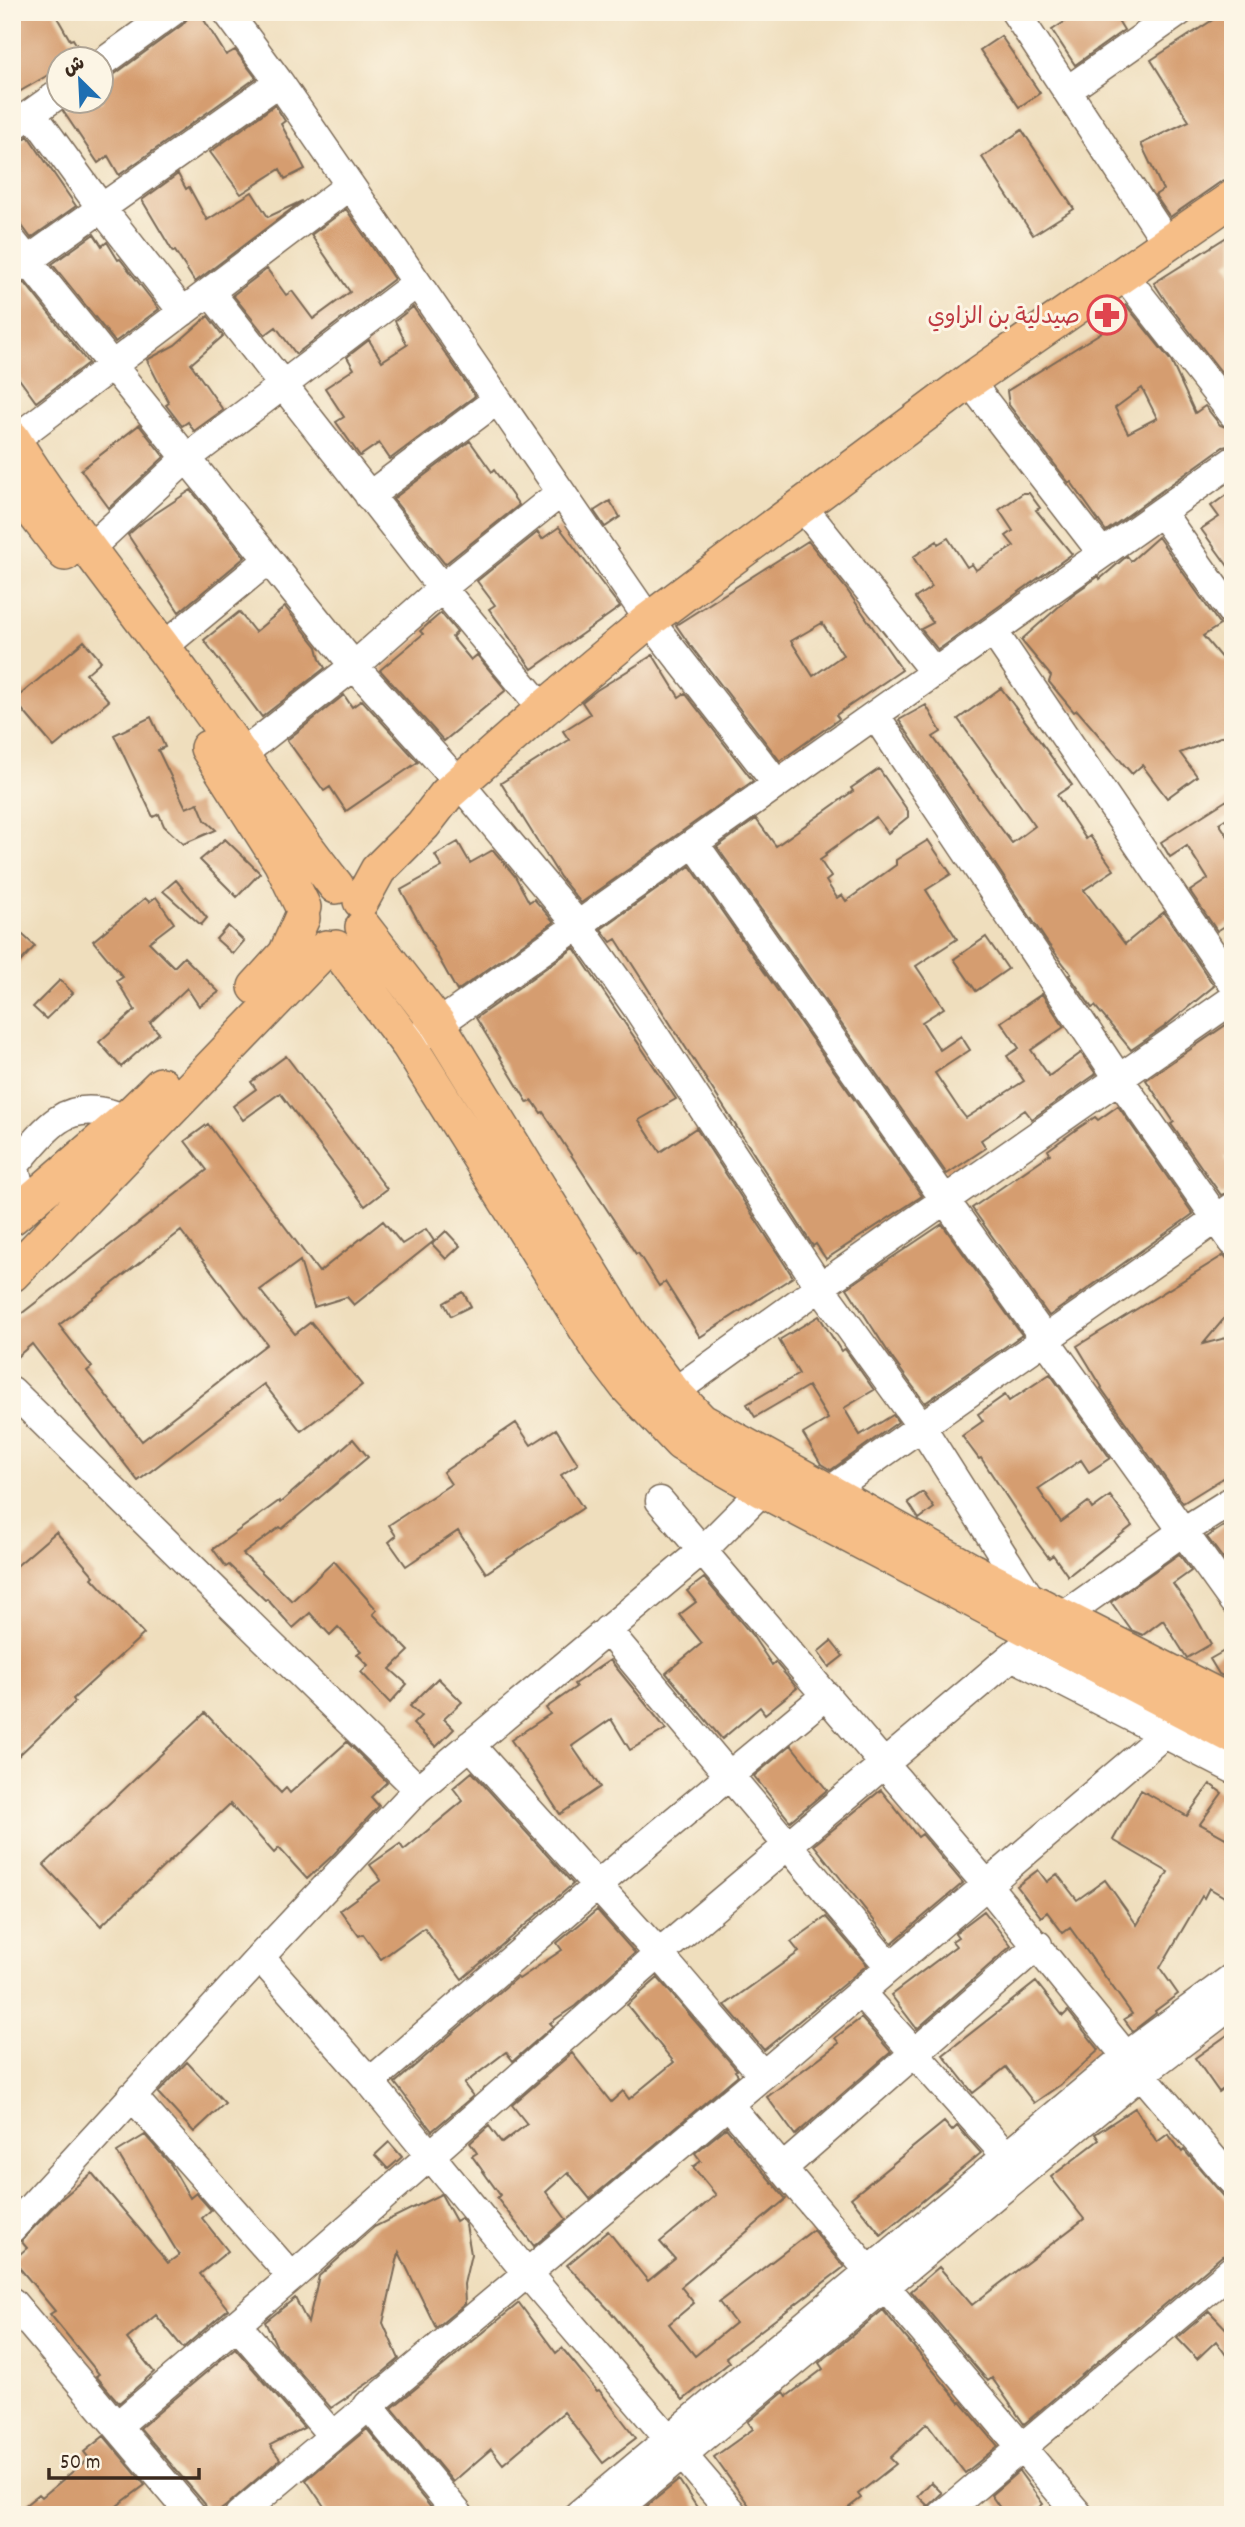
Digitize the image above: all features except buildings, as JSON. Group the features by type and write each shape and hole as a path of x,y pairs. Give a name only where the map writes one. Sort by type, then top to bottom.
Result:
{"main road":[{"path":"20,1210 136,1126 331,948 348,945 358,937 351,900 371,852 410,817 453,788 649,620 801,505 969,381 1233,198"},
{"path":"13,439 89,549 351,900 438,1024 614,1342"},
{"path":"12,484 185,713 281,862 309,937 331,948 409,1045 614,1342 661,1402 681,1443 771,1478 1044,1617 1233,1704"},
{"path":"12,1274 136,1126 278,964 292,943 312,894 327,886 351,900"},
{"path":"771,1478 828,1492 972,1571 1044,1617 1176,1723 1233,1736"}],"street":[{"path":"116,53 172,12"},
{"path":"227,12 350,184 649,620 777,784"},
{"path":"1015,12 1167,243"},
{"path":"1068,90 1180,12"},
{"path":"279,82 102,209 18,258 111,365 453,788 578,925 637,1008 820,1287 921,1426 1044,1617"},
{"path":"46,103 22,120 102,209 183,312"},
{"path":"13,439 350,184"},
{"path":"1123,274 1233,414"},
{"path":"89,549 187,458 417,283"},
{"path":"210,292 442,588 543,709"},
{"path":"969,381 1102,553"},
{"path":"369,496 497,400"},
{"path":"409,1045 1233,461"},
{"path":"241,755 354,666 442,588 561,492"},
{"path":"801,505 934,672"},
{"path":"1161,512 1233,614"},
{"path":"163,647 268,560"},
{"path":"993,631 1233,984"},
{"path":"875,715 1119,1079 1224,1213 1233,1242"},
{"path":"694,843 945,1200 1233,1601"},
{"path":"661,1402 820,1287 1233,999"},
{"path":"828,1492 1224,1213"},
{"path":"12,1391 418,1789"},
{"path":"12,2228 260,1956 418,1789 703,1550 771,1478"},
{"path":"117,2426 237,2325 659,1954 1012,1656 1044,1617 1233,1500"},
{"path":"660,1501 1038,1945 1133,2065 1233,2182"},
{"path":"607,1630 890,1967"},
{"path":"1012,1656 1176,1723 1233,1769"},
{"path":"370,2082 597,1885 826,1695"},
{"path":"239,2515 729,2104 1176,1723"},
{"path":"470,1745 659,1954 762,2075"},
{"path":"783,2168 1038,1945"},
{"path":"260,1956 370,2082 526,2272 734,2515"},
{"path":"578,2515 675,2447 1133,2065 1233,1977"},
{"path":"860,1992 1013,2164"},
{"path":"1133,2065 1233,2004"},
{"path":"132,2096 292,2277"},
{"path":"729,2104 1079,2515"},
{"path":"942,2515 1233,2269"},
{"path":"12,2302 192,2515"},
{"path":"237,2325 332,2435"},
{"path":"368,2405 459,2515"},
{"path":"610,2515 675,2447"}],"place":[{"name":"صيدلية بن الزاوي","path":"1107,315"}]}
